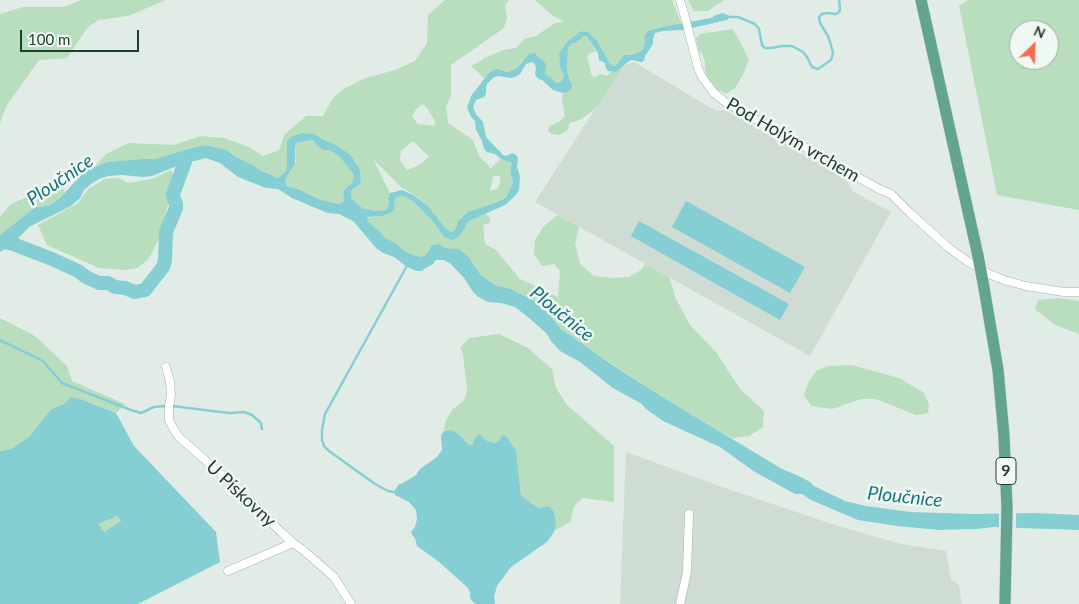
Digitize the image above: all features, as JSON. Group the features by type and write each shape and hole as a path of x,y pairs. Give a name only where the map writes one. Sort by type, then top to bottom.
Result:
{"main road":[{"name":"9","path":"922,6 978,256 993,339 1001,401 1006,472 1007,543 1005,604"}],"street":[{"name":"Pod Holým vrchem","path":"680,0 698,68 713,92 725,102 891,194 949,248 989,274 1026,286 1064,292 1079,292"},
{"name":"U Pískovny","path":"166,367 171,395 169,406 170,420 179,436 294,543 334,577 351,604"},
{"path":"680,604 687,572 689,514"},
{"path":"228,571 294,543"}],"shaded area":[{"path":"634,62 706,105 717,111 725,110 846,178 852,191 891,212 810,356 535,202 623,66"},
{"path":"626,452 838,526 901,544 946,551 951,580 959,585 962,604 620,604"}],"green space":[{"path":"81,0 166,0 128,16 99,20 88,27 67,58 39,60 7,105 0,123 0,14 23,7 64,7"},
{"path":"445,0 509,0 505,5 507,18 504,28 451,65 451,95 446,107 448,123 473,140 479,156 490,169 501,159 512,163 510,171 513,182 506,196 500,201 468,212 459,220 452,232 446,229 428,206 401,187 373,159 390,193 389,203 385,210 363,210 353,201 350,195 353,189 361,182 360,169 350,154 315,134 302,133 287,143 287,169 278,178 260,170 232,153 205,145 155,159 107,162 95,166 106,154 129,143 174,145 201,136 224,138 249,147 263,156 279,150 285,134 306,116 323,116 333,98 342,90 363,79 395,70 415,61 427,43 428,15","holes":["423,104 436,123 434,126 418,124 412,116 417,108","413,141 429,157 419,165 407,170 400,160 401,151","493,176 500,176 500,183 497,189 490,191"]},
{"path":"535,0 672,0 681,23 644,37 643,50 635,54 628,54 615,66 611,65 596,39 588,32 579,32 567,42 559,54 560,67 564,76 559,83 547,77 537,54 522,61 516,69 507,72 497,69 493,70 484,78 471,66 484,58 504,50 516,48 524,39 536,36 555,23 565,22 553,16"},
{"path":"688,0 724,0 708,11 694,11"},
{"path":"968,0 1079,0 1079,210 997,195 959,6"},
{"path":"733,29 749,59 743,75 735,88 726,94 717,89 709,80 705,71 705,62 702,53 699,51 696,39 700,34"},
{"path":"584,35 596,52 592,52 587,56 594,78 600,74 607,76 623,66 598,106 586,116 570,123 567,131 559,135 552,134 548,131 550,126 565,116 562,99 563,93 568,92 571,81 567,72 568,47"},
{"path":"312,140 323,150 329,150 339,156 354,175 352,183 343,191 344,201 341,203 321,200 298,189 285,186 285,181 296,162 295,146 297,143"},
{"path":"171,170 174,177 161,235 148,260 137,268 125,270 99,268 47,245 38,225 78,203 88,189 105,179 119,178 128,183 152,179"},
{"path":"63,181 64,194 59,199 50,205 34,208 0,235 0,217 11,204"},
{"path":"398,196 408,198 416,204 435,224 444,237 459,236 469,221 485,213 490,218 490,223 483,225 485,244 496,250 520,279 558,297 560,271 554,264 542,266 534,254 535,240 544,226 558,215 579,227 575,244 580,264 594,276 629,277 641,270 645,264 669,277 676,299 690,325 716,352 740,389 764,411 763,427 749,436 732,438 666,399 583,345 561,329 550,315 533,300 509,288 495,285 480,274 468,256 459,249 445,248 422,257 403,250 396,243 385,238 367,218 392,212 394,210 395,198"},
{"path":"1058,298 1079,301 1079,334 1055,325 1035,309 1038,300"},
{"path":"0,318 35,336 67,366 72,381 125,404 116,413 71,397 64,404 51,409 29,437 11,449 0,451"},
{"path":"499,334 528,348 552,369 556,388 567,405 614,446 614,502 583,498 574,506 570,522 554,531 556,523 548,506 539,508 521,495 516,450 506,436 501,436 500,440 495,443 487,441 482,436 476,437 473,445 468,444 458,433 451,430 444,431 445,422 452,410 464,400 467,391 463,354 460,348 469,338"},
{"path":"852,365 899,378 923,392 929,404 928,413 916,415 876,399 861,399 832,409 811,406 804,395 809,381 817,370 829,366"},
{"path":"117,516 121,521 104,532 97,524"}],"water":[{"path":"723,13 730,16 727,20 683,30 655,33 653,44 644,61 629,61 616,72 608,71 605,63 599,60 598,53 590,41 586,36 583,36 568,48 567,72 572,85 571,90 568,92 563,93 553,90 542,80 538,79 535,73 535,64 532,62 526,64 520,74 515,77 494,77 487,84 484,97 476,100 473,107 483,122 486,137 503,155 506,156 512,153 518,158 519,190 515,196 505,205 471,220 459,236 452,240 444,237 435,224 416,204 408,198 401,196 395,198 394,210 392,212 383,216 368,217 368,221 385,238 413,255 422,257 427,254 431,246 438,244 445,248 459,249 468,256 480,274 495,285 511,289 533,300 550,315 561,329 614,366 782,469 845,501 911,512 1079,515 1079,530 993,527 939,530 897,526 858,520 811,500 802,494 795,494 755,472 720,447 663,421 642,404 613,388 580,362 560,351 546,333 515,307 488,302 477,296 464,278 451,264 444,260 436,260 421,271 407,267 394,257 377,249 353,221 339,214 328,213 313,207 292,198 278,189 266,188 238,177 220,163 206,158 182,164 152,176 121,175 99,179 84,190 80,198 71,206 29,227 13,244 0,252 0,235 34,208 50,205 59,199 83,173 94,167 107,162 155,159 205,145 226,150 278,178 287,169 287,141 293,136 302,133 315,134 350,154 360,169 361,182 351,192 351,198 363,209 385,210 389,203 390,193 402,190 413,195 428,206 446,229 452,232 456,228 458,221 468,212 500,201 506,197 513,182 510,171 512,163 484,149 476,130 475,121 467,107 471,96 488,74 497,69 507,72 516,69 529,54 535,53 546,64 545,71 547,76 559,83 564,76 560,67 559,54 567,42 579,32 588,32 596,39 611,65 615,66 625,55 635,54 643,50 644,37 647,32 711,18","holes":["314,141 323,150 329,150 339,156 354,175 352,183 343,191 344,201 339,204 321,200 298,189 286,186 285,181 295,164 295,146 297,143"]},
{"path":"686,201 805,267 790,293 672,227"},
{"path":"639,221 789,304 780,320 631,236"},
{"path":"71,397 116,413 134,446 216,532 220,562 138,604 0,604 0,451 11,449 29,437 51,409 64,404","holes":["117,516 121,521 104,532 98,524"]},
{"path":"451,430 458,433 468,444 472,445 479,434 487,441 495,443 500,440 501,436 506,436 516,450 521,495 539,508 548,506 554,512 556,523 554,532 547,542 511,567 497,586 494,597 495,604 476,604 473,602 467,587 439,562 417,546 411,532 415,527 417,519 416,510 409,502 395,495 394,492 398,485 416,475 420,469 437,457 442,450 441,435 444,431"}],"pier":[{"path":"999,511 1016,511 1016,530 999,529"}],"waterway":[{"path":"726,17 738,17 755,24 759,29 762,45 765,48 792,46 803,52 812,67 818,69 831,60 833,53 828,36 820,23 819,17 822,14 836,14 839,12 839,0"},
{"path":"3,242 52,259 99,283 108,283 115,287 135,292 145,290 163,267 166,232 176,208 173,194 185,162 185,157"},
{"path":"394,492 375,484 329,451 324,446 322,430 325,414 408,264"},
{"path":"0,340 43,361 62,383 141,413 154,407 166,406"},
{"path":"172,406 229,413 244,412 252,415 261,423 262,429"}],"water label":[{"name":"Ploučnice","path":"60,180"},
{"name":"Ploučnice","path":"562,314"},
{"name":"Ploučnice","path":"905,497"}]}
